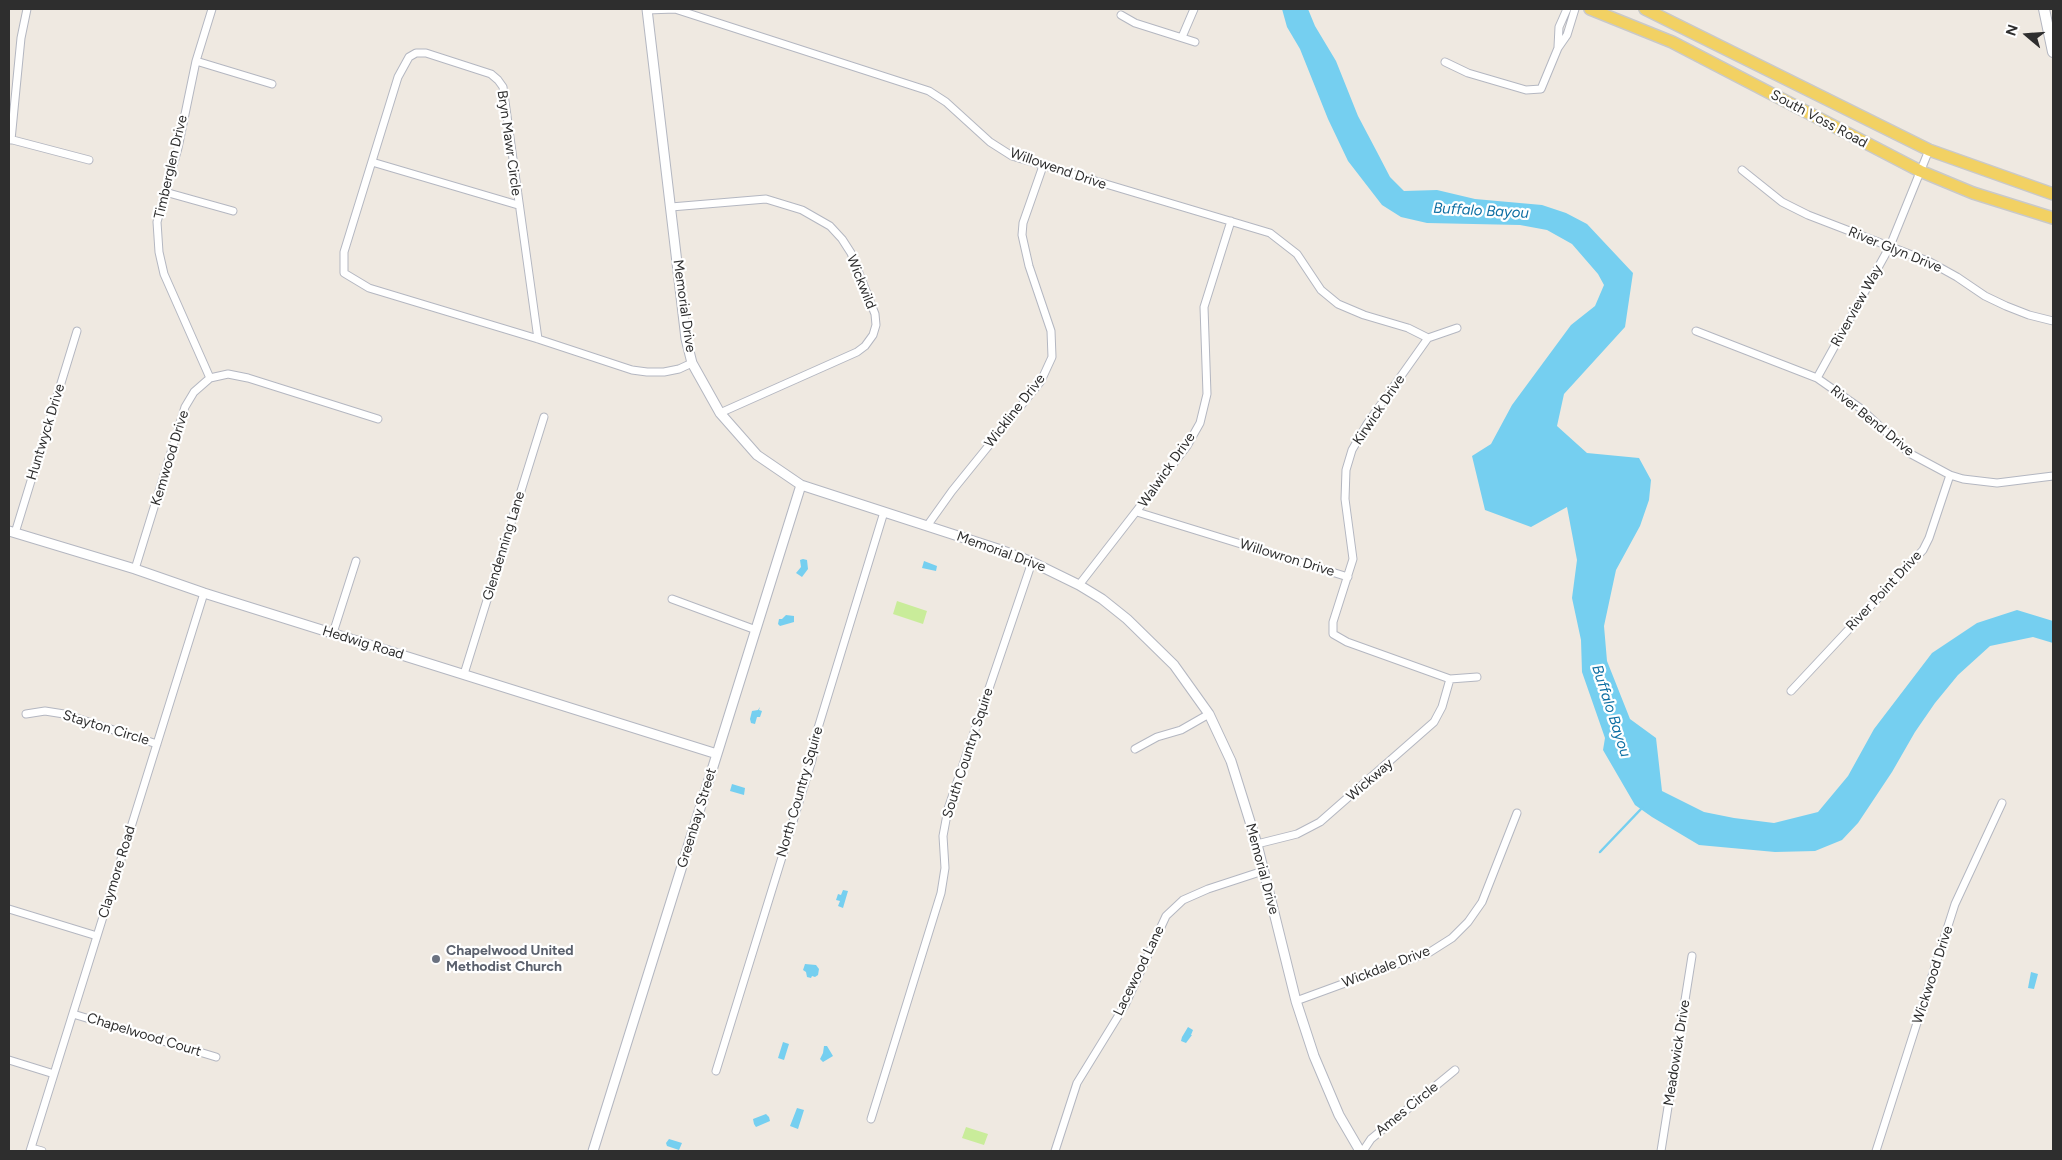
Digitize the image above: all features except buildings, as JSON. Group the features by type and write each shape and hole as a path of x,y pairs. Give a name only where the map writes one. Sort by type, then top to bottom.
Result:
{"main road":[{"name":"South Voss Road","path":"1590,9 1672,42 1920,171 1973,192 2053,218"},
{"name":"South Voss Road","path":"1645,9 1796,82 1929,150 2053,194"},
{"path":"2044,9 2053,52"},
{"path":"1786,102 1796,82"}],"street":[{"path":"27,9 21,38 10,139 90,160"},
{"name":"Timberglen Drive","path":"210,378 164,274 159,252 157,222 178,148 196,61 212,9"},
{"name":"Willowend Drive","path":"647,9 675,9 929,91 946,102 990,142 1012,156 1270,233 1297,254 1321,290 1338,304 1365,316 1408,328 1428,338"},
{"name":"Memorial Drive","path":"647,9 686,339 692,364 720,413 757,455 801,485 1032,562 1079,585 1102,599 1149,638 1174,665 1209,714 1231,761 1257,844 1296,1001 1314,1056 1339,1115 1361,1151"},
{"path":"1182,37 1194,9"},
{"path":"1558,48 1560,26 1566,9"},
{"path":"1445,62 1468,73 1526,90 1541,89 1558,48 1568,35 1575,9"},
{"path":"1121,15 1135,23 1195,42"},
{"name":"Bryn Mawr Circle","path":"538,339 503,87 491,74 426,53 416,53 409,57 402,67 344,252 344,273 369,288 538,339 632,370 647,372 679,369 692,364"},
{"path":"196,61 272,84"},
{"name":"Riverview Way","path":"1816,378 1890,246 1929,150"},
{"name":"Bryn Mawr Circle","path":"372,162 518,205"},
{"name":"Wickline Drive","path":"927,526 952,491 1041,381 1052,357 1051,331 1029,266 1022,235 1023,223 1043,166"},
{"name":"River Glyn Drive","path":"1742,170 1782,202 1808,215 1930,262 1958,276 1986,296 2006,306 2053,321"},
{"path":"165,192 233,211"},
{"name":"Wickwild","path":"671,208 766,199 802,210 830,226 842,239 851,253 874,314 876,325 873,336 857,352 720,413"},
{"name":"Walwick Drive","path":"1079,585 1187,446 1200,422 1207,394 1204,307 1232,221"},
{"path":"1428,338 1457,328"},
{"name":"Huntwyck Drive","path":"12,532 77,331"},
{"name":"River Bend Drive","path":"1696,331 1816,378 1860,408 1909,453 1950,475 1972,481 1998,483 2053,476"},
{"name":"Kirwick Drive","path":"1348,577 1352,559 1345,499 1346,470 1352,450 1367,424 1428,338"},
{"path":"210,378 228,374 248,378 378,419"},
{"name":"Kemwood Drive","path":"135,569 185,407 194,392 210,378"},
{"name":"Glendenning Lane","path":"464,674 544,417"},
{"name":"River Point Drive","path":"1791,691 1923,550 1950,475"},
{"name":"Greenbay Street","path":"593,1151 801,485"},
{"name":"North Country Squire","path":"716,1071 812,760 818,728 884,512"},
{"name":"Willowron Drive","path":"1137,512 1348,577 1333,622 1333,634 1347,642 1450,679 1477,677"},
{"name":"Hedwig Road","path":"12,532 135,569 204,593 717,754"},
{"path":"333,633 356,561"},
{"name":"South Country Squire","path":"871,1119 941,893 945,868 943,836 948,808 1032,562"},
{"name":"Claymore Road","path":"30,1149 204,593"},
{"path":"672,600 756,630"},
{"name":"Wickway","path":"1257,844 1297,834 1320,822 1434,722 1442,707 1450,679"},
{"name":"Stayton Circle","path":"26,714 45,711 64,714 157,744"},
{"path":"1135,749 1157,737 1182,730 1209,714"},
{"name":"Wickwood Drive","path":"1876,1151 1955,904 2002,803"},
{"name":"Wickdale Drive","path":"1296,1001 1430,952 1452,938 1468,922 1482,902 1517,813"},
{"name":"Lacewood Lane","path":"1055,1151 1077,1083 1125,1005 1166,916 1183,900 1208,889 1263,871"},
{"path":"9,909 97,936"},
{"name":"Meadowick Drive","path":"1662,1151 1692,956"},
{"name":"Chapelwood Court","path":"72,1014 216,1057"},
{"path":"9,1060 54,1074"},
{"name":"Ames Circle","path":"1361,1151 1371,1139 1455,1070"},
{"path":"30,1149 42,1151"}],"green space":[{"path":"897,601 927,611 923,624 893,614"},
{"path":"966,1127 988,1134 984,1145 962,1138"}],"water":[{"name":"Buffalo Bayou","path":"1282,9 1308,9 1315,26 1336,61 1358,116 1390,177 1404,191 1437,190 1475,199 1542,205 1566,213 1587,224 1633,273 1625,327 1564,394 1557,426 1587,453 1639,458 1651,480 1649,500 1640,526 1616,570 1604,626 1607,661 1630,719 1656,738 1662,791 1704,812 1734,818 1774,823 1818,812 1848,776 1874,729 1932,653 1977,623 2017,610 2053,621 2053,643 2033,637 1990,646 1958,675 1915,732 1892,772 1858,823 1842,840 1815,851 1775,852 1699,845 1635,805 1603,750 1605,738 1582,672 1581,640 1572,598 1577,560 1567,507 1531,527 1485,510 1472,456 1491,444 1512,405 1571,325 1595,306 1604,285 1598,274 1572,244 1547,230 1520,225 1427,223 1401,217 1382,205 1348,161 1328,119 1300,49 1287,27"},
{"path":"800,560 807,560 808,569 802,577 796,573 801,567"},
{"path":"924,561 937,566 936,571 922,568"},
{"path":"786,615 794,616 794,622 780,626 778,624 779,619"},
{"path":"760,707 759,710 762,711 760,717 757,717 755,724 751,723 752,711 758,710"},
{"path":"732,784 745,788 744,795 730,791"},
{"path":"843,890 848,891 843,908 838,906 840,901 836,900 838,894 841,895"},
{"path":"805,964 816,965 819,969 818,975 811,978 807,977 806,972 803,970"},
{"path":"2031,972 2038,974 2034,989 2028,988"},
{"path":"1188,1027 1193,1030 1186,1043 1181,1041"},
{"path":"783,1042 789,1044 784,1060 778,1058"},
{"path":"824,1046 827,1046 833,1056 823,1062 820,1059"},
{"path":"797,1108 804,1110 798,1129 790,1126"},
{"path":"766,1114 770,1121 756,1127 753,1119"},
{"path":"669,1139 682,1143 679,1150 667,1146 666,1143"}],"waterway":[{"path":"1600,852 1642,808"}],"place":[{"name":"Chapelwood United Methodist Church","path":"436,959"}]}
